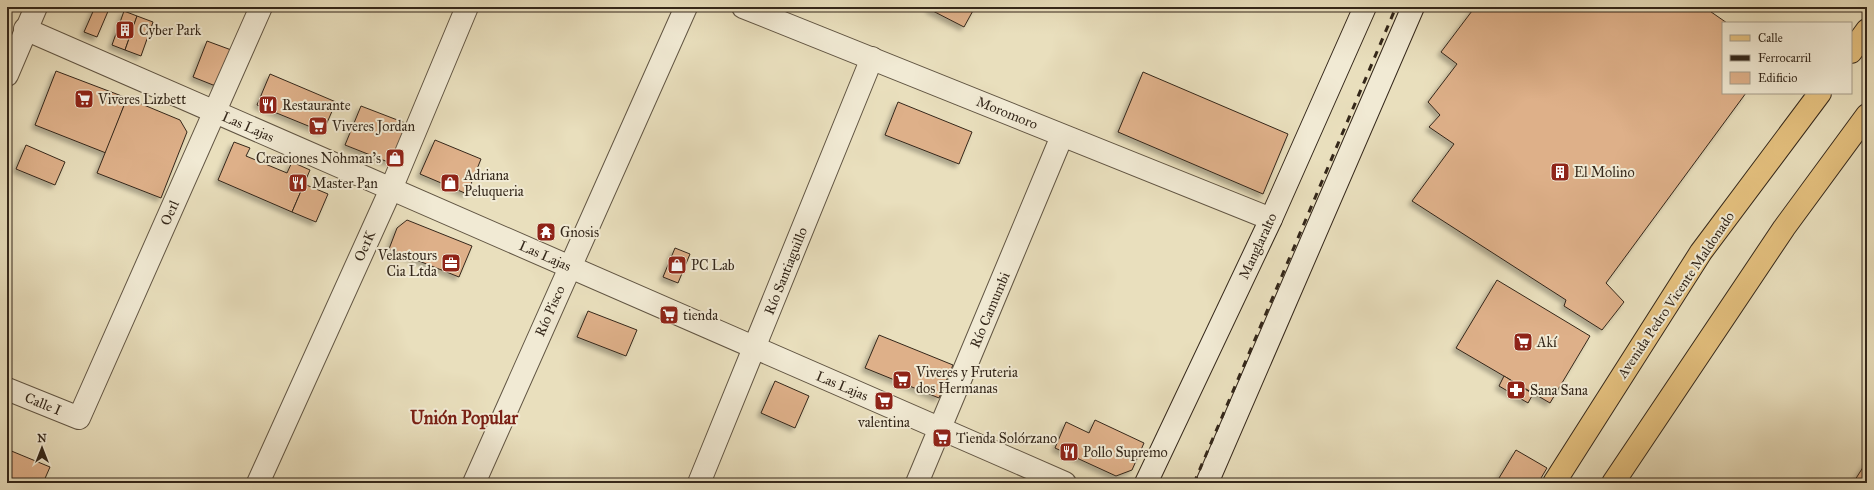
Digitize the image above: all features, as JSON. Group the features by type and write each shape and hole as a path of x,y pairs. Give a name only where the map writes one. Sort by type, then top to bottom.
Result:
{"main road":[{"path":"1852,51 1867,30"},
{"name":"Avenida Pedro Vicente Maldonado","path":"1554,483 1701,252 1819,94"},
{"path":"1614,483 1784,228 1867,115"}],"street":[{"path":"7,75 25,29 36,7"},
{"name":"Oe1l","path":"79,418 261,7"},
{"name":"Oe1K","path":"258,483 391,189 467,7"},
{"name":"Río Pisco","path":"474,483 686,7"},
{"name":"Moromoro","path":"743,7 1271,219"},
{"name":"Manglaralto","path":"1146,483 1271,219 1365,7"},
{"path":"1207,483 1413,7"},
{"name":"Las Lajas","path":"25,29 1065,483"},
{"name":"Río Santiaguillo","path":"698,483 755,348 872,58"},
{"name":"Río Camumbi","path":"918,483 1062,136"},
{"name":"Calle I","path":"7,389 79,418"}],"building":[{"path":"95,7 109,9 97,37 84,32"},
{"path":"930,7 975,7 964,27 929,9"},
{"name":"El Molino","path":"1475,7 1704,7 1726,22 1722,22 1722,94 1745,94 1606,283 1624,302 1602,330 1564,306 1566,300 1412,201 1454,144 1429,127 1440,115 1428,102 1457,64 1441,52"},
{"name":"Cyber Park","path":"124,11 137,16 125,50 112,45"},
{"path":"137,16 153,22 141,56 125,50"},
{"path":"207,41 234,51 221,83 213,85 193,77"},
{"path":"56,71 127,98 106,153 35,125"},
{"path":"1143,72 1288,134 1263,194 1118,132"},
{"path":"270,74 336,102 323,132 257,105"},
{"path":"127,98 180,120 187,132 161,198 97,173"},
{"path":"898,102 972,132 959,164 885,135"},
{"path":"361,106 413,126 400,159 388,162 345,145"},
{"path":"435,140 481,159 467,194 420,174"},
{"path":"234,142 250,148 246,156 287,173 292,162 310,170 292,212 218,180"},
{"path":"26,145 65,162 55,185 16,169"},
{"path":"304,184 328,194 316,222 292,212"},
{"path":"407,220 472,246 459,277 389,249 397,228"},
{"name":"PC Lab","path":"675,248 690,254 678,283 663,277"},
{"name":"Akí","path":"1497,280 1590,336 1550,403 1456,348"},
{"path":"588,311 637,330 626,356 577,337"},
{"path":"879,335 953,365 939,398 865,368"},
{"name":"Sana Sana","path":"1504,376 1533,394 1528,403 1499,386"},
{"path":"775,381 809,396 795,428 761,413"},
{"path":"1095,420 1144,443 1132,470 1116,476 1055,448 1066,422 1089,433"},
{"path":"9,450 50,467 43,483 18,483 7,478"},
{"path":"1516,450 1547,468 1538,483 1496,483"},
{"path":"1867,461 1867,483 1853,483"}],"railway":[{"path":"1194,483 1396,7"}],"place":[{"name":"Cyber Park","path":"125,30"},
{"name":"Viveres Lizbett","path":"84,99"},
{"name":"Restaurante","path":"268,105"},
{"name":"Viveres Jordan","path":"318,126"},
{"name":"Creaciones Nohman's","path":"395,158"},
{"name":"El Molino","path":"1560,172"},
{"name":"Master Pan","path":"298,183"},
{"name":"Adriana Peluqueria","path":"450,183"},
{"name":"Gnosis","path":"546,232"},
{"name":"Velastours Cia Ltda","path":"451,263"},
{"name":"PC Lab","path":"677,265"},
{"name":"tienda","path":"669,315"},
{"name":"Akí","path":"1523,342"},
{"name":"Viveres y Fruteria dos Hermanas","path":"902,380"},
{"name":"Sana Sana","path":"1516,390"},
{"name":"valentina","path":"884,401"},
{"name":"Tienda Solórzano","path":"942,438"},
{"name":"Pollo Supremo","path":"1069,452"}],"district":[{"name":"Unión Popular","path":"464,418"}]}
